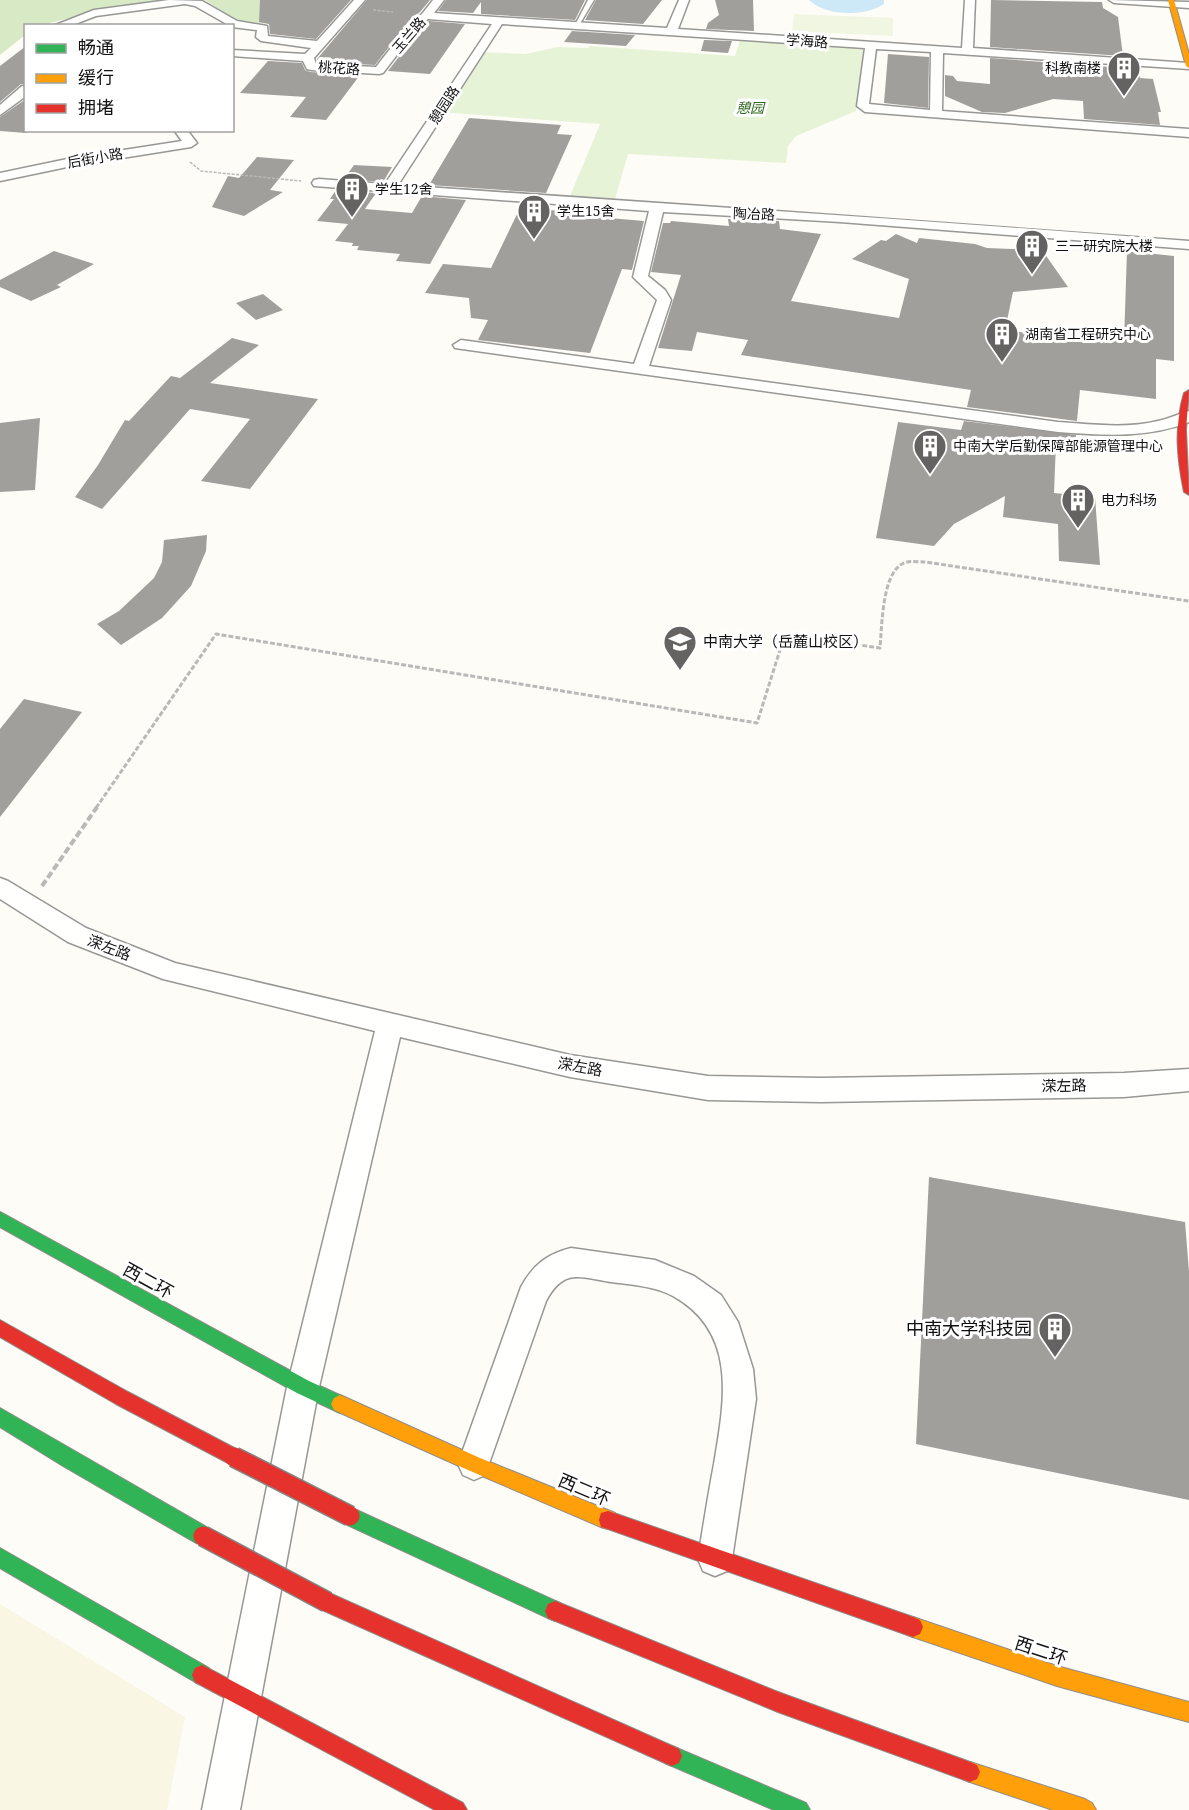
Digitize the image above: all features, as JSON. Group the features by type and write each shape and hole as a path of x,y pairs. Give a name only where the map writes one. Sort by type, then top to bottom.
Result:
{"main road":[{"path":"1171,2 1189,66"},
{"path":"1189,393 1179,441 1189,492"},
{"name":"西二环","path":"0,1219 303,1387 474,1464 630,1529 1057,1676 1189,1712"},
{"path":"0,1328 122,1398 350,1516 608,1634 992,1780 1084,1810"},
{"path":"0,1417 69,1460 203,1536 327,1602 598,1724 799,1810"},
{"path":"0,1557 244,1699 456,1810"}],"street":[{"path":"308,58 360,0"},
{"name":"玉兰路","path":"379,71 415,24 426,16 438,0"},
{"path":"671,32 684,0"},
{"path":"967,51 969,0"},
{"path":"1114,0 1171,2 1188,5"},
{"name":"桃花路","path":"64,24 94,13 193,1 229,22 263,28 262,37 265,39 319,45"},
{"name":"学海路","path":"426,16 1189,66"},
{"name":"憩园路","path":"389,188 499,21"},
{"path":"871,45 863,106 876,110 1189,133"},
{"path":"936,115 937,50"},
{"name":"桃花路","path":"234,53 308,58 311,67 379,71"},
{"path":"0,111 24,91"},
{"path":"182,132 191,143"},
{"name":"后街小路","path":"0,177 72,162 191,143"},
{"name":"陶冶路","path":"319,183 657,208 840,218 1189,245"},
{"path":"640,370 664,300 660,293 646,285 640,277 657,208"},
{"path":"755,214 796,209 840,210 1189,239"},
{"path":"461,345 1058,428 1134,430 1185,418"},
{"name":"溁左路","path":"0,887 77,935 172,972 570,1066 708,1088 832,1090 1124,1085 1189,1080"},
{"path":"221,1810 303,1387 390,1024"},
{"path":"474,1464 532,1297 538,1283 547,1272 559,1264 571,1262 655,1274 684,1287 710,1305 727,1333 738,1369 740,1399 715,1559"}],"lane":[{"path":"576,26 591,0"}],"path":[{"path":"191,143 190,162 201,171 319,183"},
{"path":"29,905 216,634 757,723 785,634 880,648 886,593 892,571 904,562 925,562 1189,601"}],"shaded area":[{"path":"0,1604 185,1717 167,1810 0,1810"}],"green space":[{"path":"0,0 175,0 93,12 46,24 24,24 24,36 0,55"},
{"path":"205,0 308,0 283,25 237,21"},
{"path":"794,14 893,18 893,36 792,31"},
{"name":"憩园","path":"741,37 866,45 856,111 796,136 788,146 786,163 628,154 615,199 570,196 600,124 439,112 479,52 525,54 558,47 588,48 590,46 735,56"}],"water":[{"path":"809,0 884,0 884,4 867,11 845,13 825,9"}],"building":[{"path":"260,0 351,0 316,39 270,34 269,24 259,22"},
{"path":"367,0 430,0 409,21 375,65 318,62 317,59"},
{"path":"446,0 585,0 575,20 481,14 481,2 473,13 438,11"},
{"path":"596,0 662,0 643,24 585,20"},
{"path":"715,0 753,0 754,31 706,29 708,23 719,15"},
{"path":"991,0 1102,2 1103,8 1118,17 1123,56 990,47"},
{"path":"429,21 465,24 430,74 388,71 421,28"},
{"path":"572,31 635,35 626,46 564,42"},
{"path":"704,40 732,41 728,53 701,51"},
{"path":"24,48 24,84 0,102 0,66"},
{"path":"888,54 929,57 928,108 884,103"},
{"path":"990,58 1138,69 1140,78 1153,79 1161,112 1158,112 1160,125 1084,119 1083,101 1053,99 1005,113 982,112 945,96 945,75 953,76 957,81 990,84"},
{"path":"268,61 302,63 305,70 310,72 360,75 326,120 290,117 306,97 240,93"},
{"path":"24,100 24,132 26,133 0,131 0,117"},
{"path":"469,118 561,125 557,134 572,135 546,193 429,185"},
{"path":"257,157 294,160 270,190 283,192 244,216 212,207 228,176 239,178"},
{"path":"354,165 392,167 383,182 344,179"},
{"path":"336,190 376,193 365,209 412,213 422,196 466,200 430,264 396,261 400,254 357,250 359,246 352,246 353,243 335,241 348,224 317,221 334,199 330,199"},
{"path":"520,208 576,212 574,215 644,221 632,270 622,269 590,353 478,340 488,320 471,318 469,298 425,293 443,264 491,268"},
{"path":"728,219 779,221 780,229 821,234 791,301 899,318 909,279 852,259 881,240 886,241 896,234 917,243 919,238 975,244 987,248 1042,250 1068,287 1013,292 1005,330 1056,337 1056,334 1124,342 1127,251 1174,256 1174,361 1156,359 1156,399 1080,390 1077,421 967,407 971,390 741,355 748,340 697,332 692,351 658,348 681,275 651,272 663,223 671,221 729,226"},
{"path":"54,251 94,264 57,285 61,287 31,301 0,287 0,280"},
{"path":"263,294 283,310 256,320 236,303"},
{"path":"232,338 259,345 210,383 318,399 250,489 201,481 250,419 190,409 102,509 75,497 98,465 125,420 129,421 171,376 180,378"},
{"path":"40,418 35,490 0,492 0,423"},
{"path":"964,421 1076,435 1075,444 1056,442 1054,493 1095,497 1100,565 1059,561 1058,524 1003,517 1005,496 954,524 934,546 876,538 898,422 961,430"},
{"path":"207,535 206,551 191,586 162,618 121,645 97,624 119,611 154,578 162,562 164,540"},
{"path":"24,699 82,712 0,817 0,729"},
{"name":"中南大学科技园","path":"929,1177 1185,1222 1189,1272 1189,1500 916,1444"}],"traffic: fast":[{"path":"0,1219 303,1387 340,1404"},
{"path":"0,1417 69,1460 203,1536"},
{"path":"350,1516 555,1611"},
{"path":"0,1557 202,1675"},
{"path":"672,1756 799,1810"}],"traffic: slow":[{"path":"1171,0 1189,66"},
{"path":"340,1404 474,1464 608,1520"},
{"path":"913,1627 1057,1676 1189,1712"},
{"path":"970,1772 1085,1810"}],"traffic: jam":[{"path":"1189,393 1181,430 1182,455 1189,492"},
{"path":"0,1328 122,1398 234,1457"},
{"path":"234,1457 350,1516"},
{"path":"608,1520 913,1627"},
{"path":"203,1536 327,1602"},
{"path":"327,1602 672,1756"},
{"path":"555,1611 778,1702 970,1772"},
{"path":"202,1675 456,1810"}],"place":[{"name":"科教南楼","path":"1124,97"},
{"name":"学生12舍","path":"352,218"},
{"name":"学生15舍","path":"534,240"},
{"name":"三一研究院大楼","path":"1032,275"},
{"name":"湖南省工程研究中心","path":"1002,363"},
{"name":"中南大学后勤保障部能源管理中心","path":"930,475"},
{"name":"电力科场","path":"1078,529"},
{"name":"中南大学（岳麓山校区）","path":"680,671"},
{"name":"中南大学科技园","path":"1055,1358"}]}
